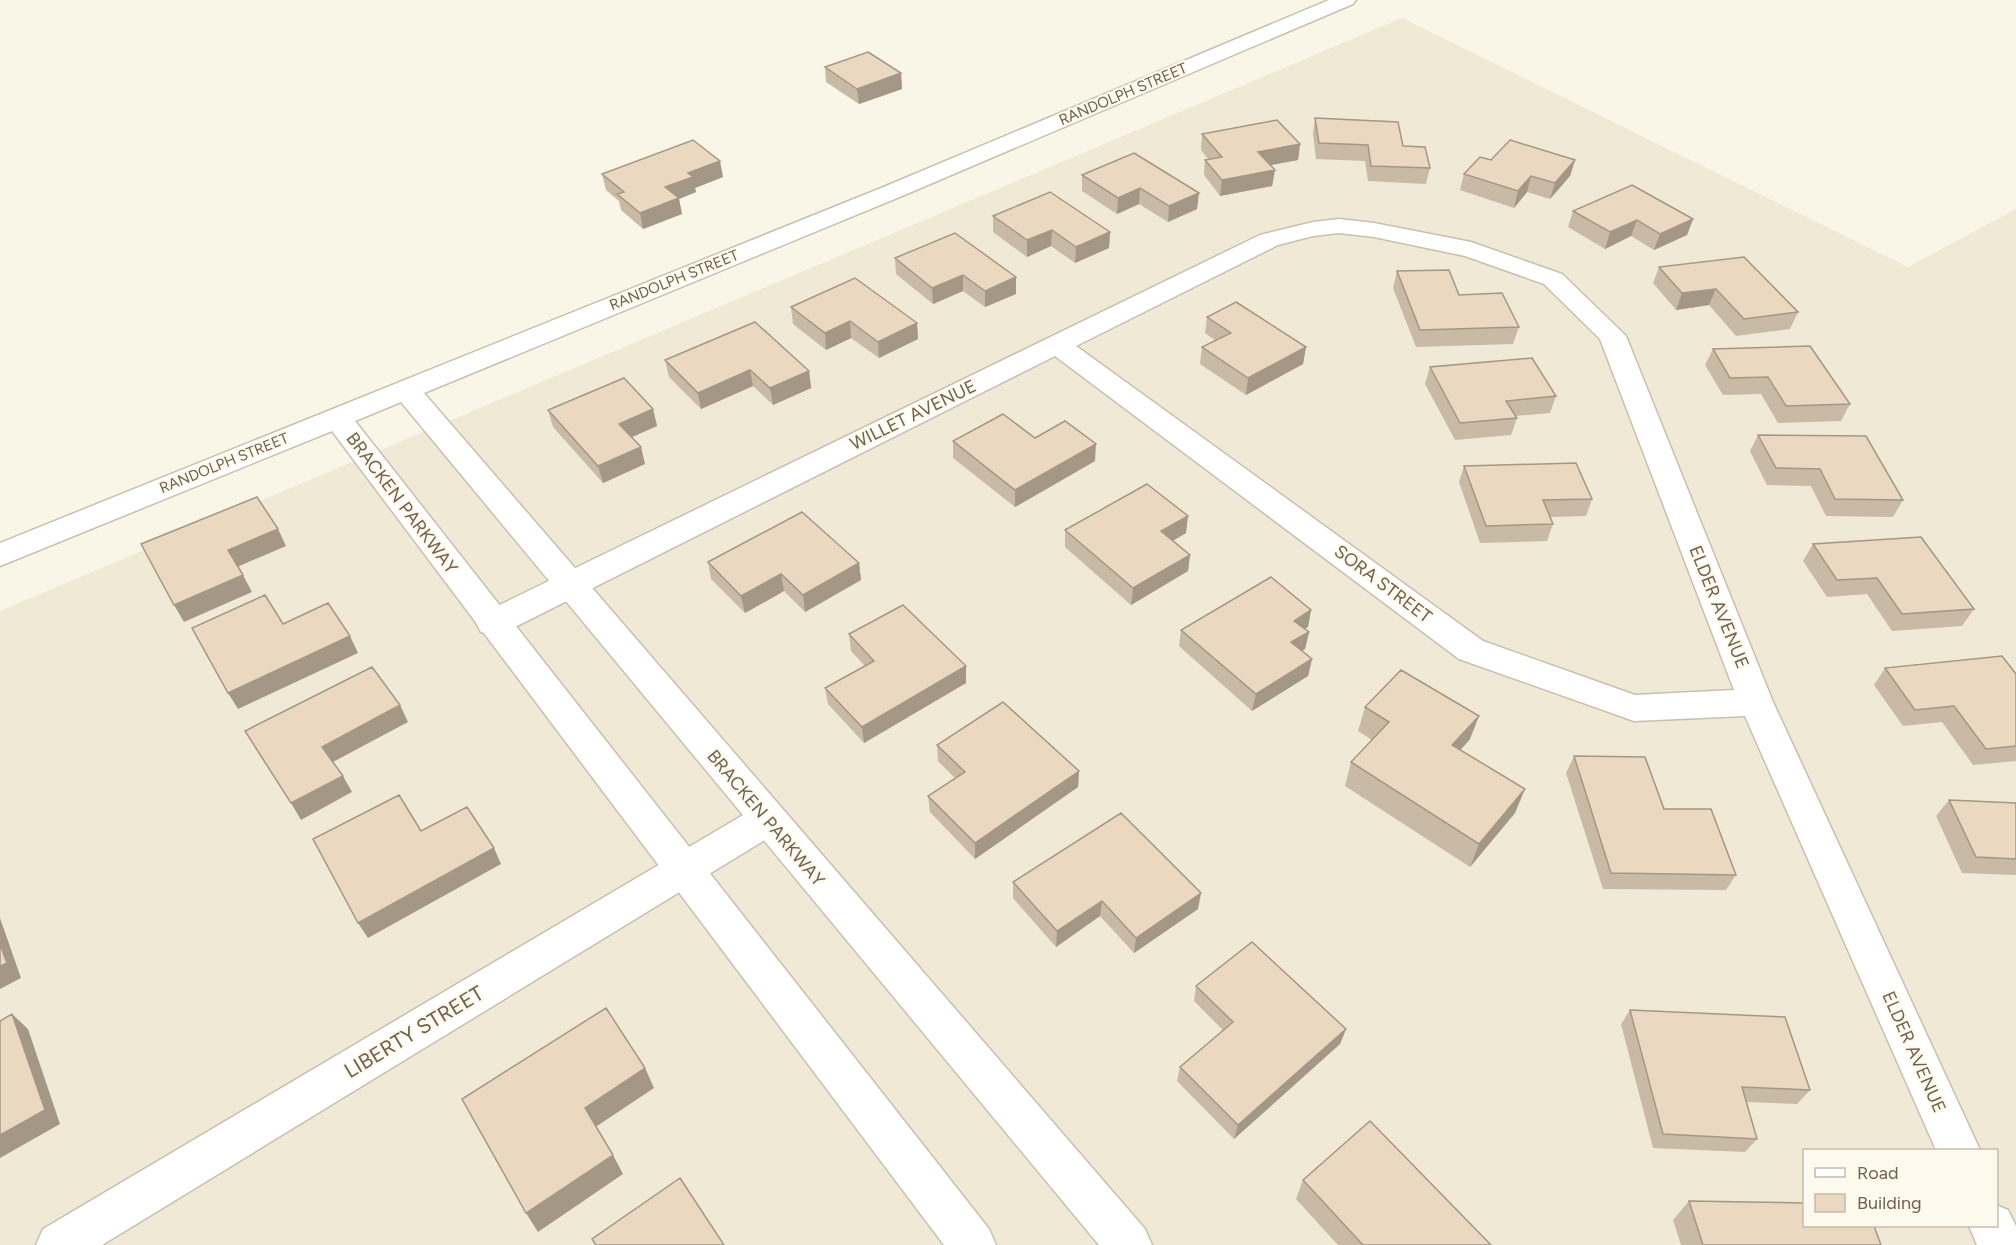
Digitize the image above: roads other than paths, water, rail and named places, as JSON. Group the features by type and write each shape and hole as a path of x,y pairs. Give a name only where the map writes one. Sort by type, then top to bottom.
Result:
{"street":[{"name":"RANDOLPH STREET","path":"0,555 405,388 894,191 1346,0"},
{"name":"WILLET AVENUE","path":"493,623 1269,240 1339,226"},
{"name":"ELDER AVENUE","path":"1339,226 1374,230 1471,250 1553,279 1612,336 1756,702 1958,1149"},
{"name":"SORA STREET","path":"1056,344 1471,650 1634,708 1756,702"},
{"name":"BRACKEN PARKWAY","path":"405,388 1129,1245"},
{"name":"BRACKEN PARKWAY","path":"336,417 973,1245"},
{"name":"LIBERTY STREET","path":"59,1245 768,819"},
{"path":"1992,1227 2001,1245"}]}
